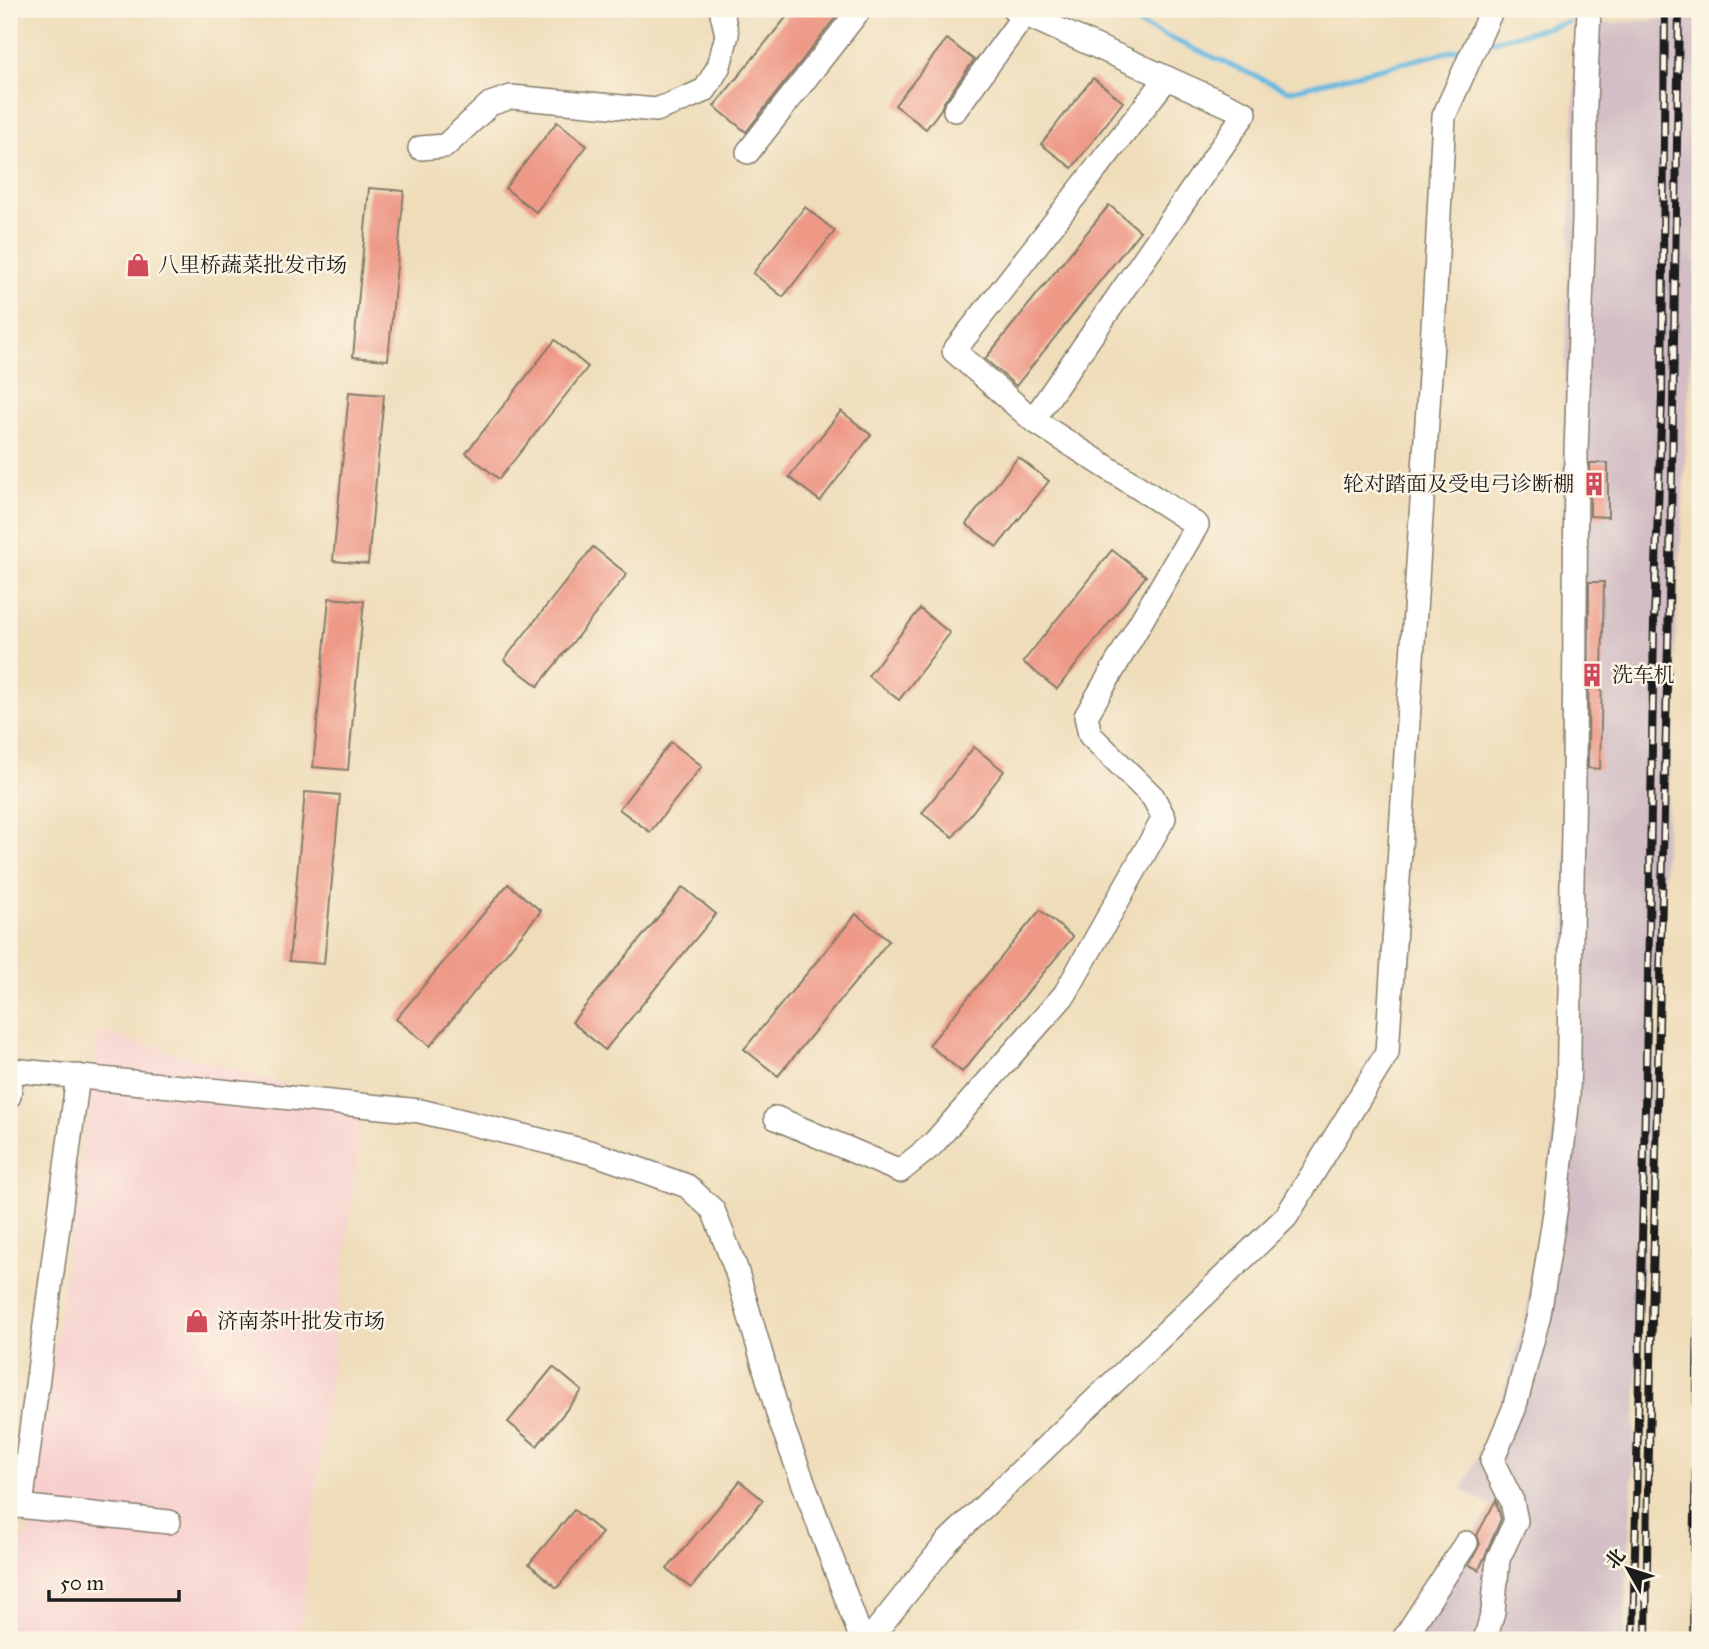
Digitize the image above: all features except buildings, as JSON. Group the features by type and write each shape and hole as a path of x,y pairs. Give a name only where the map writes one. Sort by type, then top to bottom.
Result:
{"street":[{"path":"420,148 445,146 490,104 511,97 656,110 705,90 719,66 727,35 721,9"},
{"path":"748,152 860,9"},
{"path":"871,1640 876,1630 948,1541 1286,1217 1387,1053 1444,116 1492,9"},
{"path":"1485,1640 1493,1612 1498,1559 1516,1521 1512,1501 1492,1461 1514,1409 1539,1315 1569,1097 1576,453 1589,9"},
{"path":"955,110 1019,11 1245,113 1033,420"},
{"path":"776,1118 900,1171 932,1145 1065,994 1164,818 1153,797 1090,735 1086,716 1197,525 1033,420 954,351 1167,78"},
{"path":"9,1096 12,1069 420,1111 593,1153 687,1186 713,1210 736,1269 780,1420 862,1640"},
{"path":"78,1076 15,1506 169,1522"},
{"path":"1403,1640 1465,1543"}],"shaded area":[{"path":"1700,17 1700,174 1624,1640 1409,1640 1491,1506 1462,1490 1501,1403 1525,1319 1549,1173 1561,1057 1572,580 1563,576 1565,362 1577,25"},
{"name":"济南茶叶批发市场","path":"99,1031 363,1106 299,1640 9,1640 9,1536 27,1538"}],"waterway":[{"path":"1105,9 1289,91 1467,47"},
{"path":"1484,43 1569,22"}],"railway":[{"path":"1633,1640 1654,622 1662,396 1665,9"},
{"path":"1646,1640 1672,475 1679,9"},
{"path":"1693,1640 1700,1192"}],"place":[{"name":"八里桥蔬菜批发市场","path":"138,265"},
{"name":"轮对踏面及受电弓诊断棚","path":"1594,484"},
{"name":"洗车机","path":"1592,675"},
{"name":"济南茶叶批发市场","path":"197,1321"}]}
